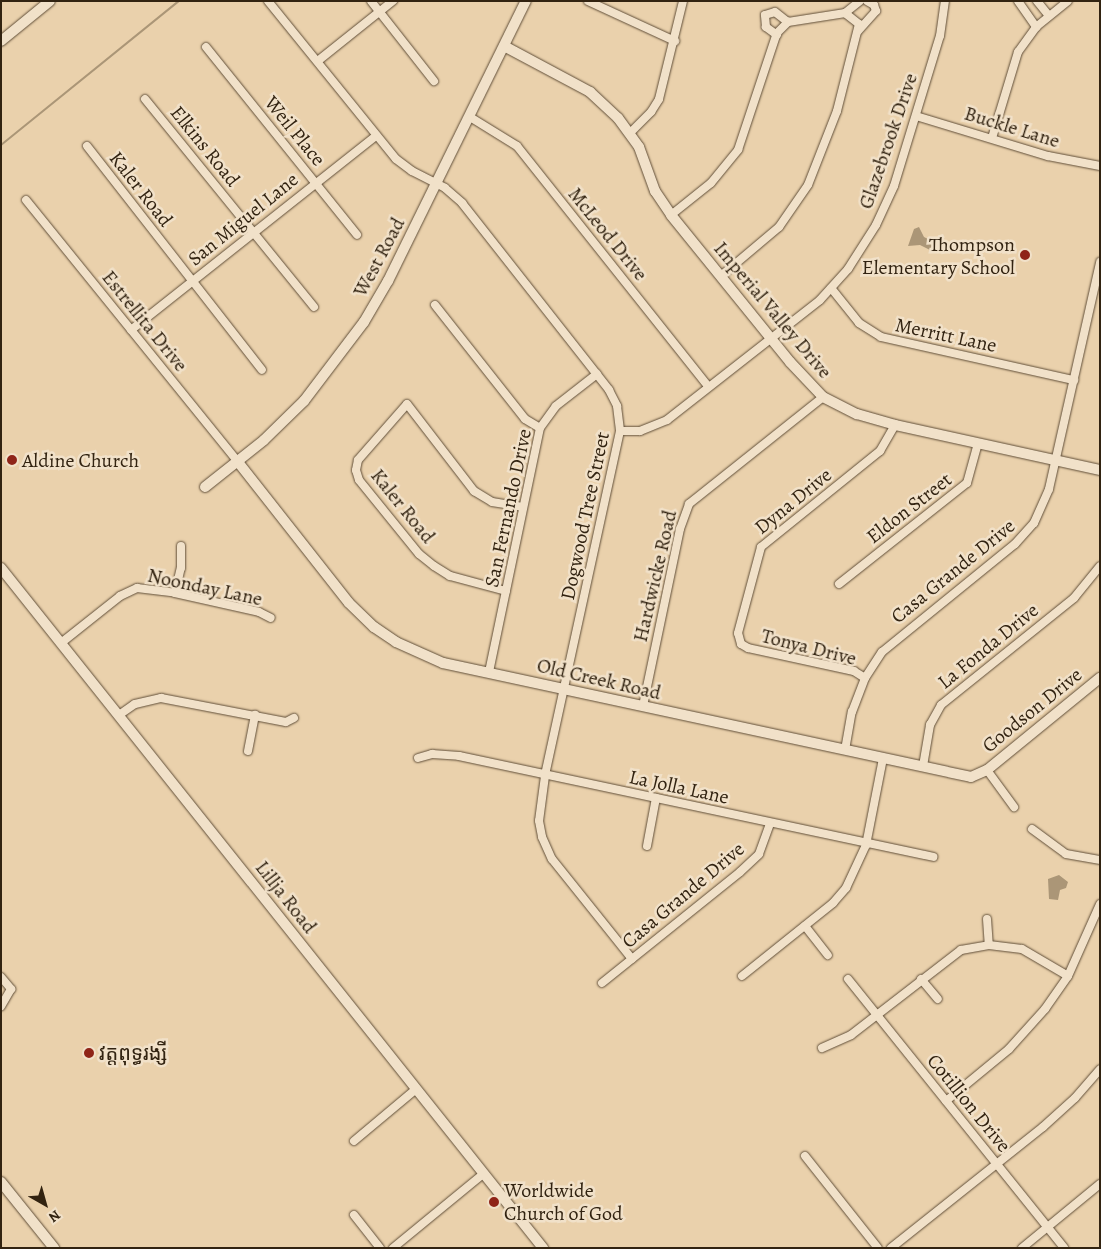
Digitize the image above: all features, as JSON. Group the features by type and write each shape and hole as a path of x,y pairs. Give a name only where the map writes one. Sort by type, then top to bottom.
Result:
{"street":[{"path":"1,41 50,1"},
{"name":"Dogwood Tree Street","path":"268,1 319,60 376,136 406,167 437,184 462,203 597,374 616,406 620,431 545,776 539,821 548,852 632,959"},
{"path":"371,1 434,81"},
{"path":"319,60 393,1"},
{"name":"West Road","path":"205,487 238,462 287,418 337,362 382,294 526,1"},
{"path":"588,1 675,41"},
{"path":"630,133 651,112 659,98 675,41 683,1"},
{"path":"671,216 711,183 738,150 776,35 788,22 845,13 860,1"},
{"path":"858,31 876,11 874,5 867,1"},
{"name":"Glazebrook Drive","path":"620,431 653,427 708,386 771,338 831,288 863,247 886,205 940,36 946,1"},
{"path":"1018,1 1036,27"},
{"path":"1037,1 1049,16"},
{"path":"992,138 1015,62 1036,27 1068,1"},
{"path":"776,35 766,27 765,15 775,12 788,22"},
{"path":"722,276 778,226 808,185 837,111 856,44 859,24 845,13"},
{"name":"Imperial Valley Drive","path":"504,46 590,92 630,133 655,192 671,216 771,338 823,396 857,414 895,425 1100,470"},
{"name":"Weil Place","path":"206,47 357,235"},
{"name":"Elkins Road","path":"146,99 314,307"},
{"name":"McLeod Drive","path":"470,116 516,146 708,386"},
{"name":"Buckle Lane","path":"916,116 1048,156 1100,166"},
{"name":"San Miguel Lane","path":"131,330 315,182 376,136"},
{"name":"Kaler Road","path":"87,146 262,370"},
{"name":"Estrellita Drive","path":"26,200 238,462"},
{"name":"Casa Grande Drive","path":"845,750 852,712 865,678 892,642 1025,535 1041,510 1056,460 1100,262"},
{"name":"Merritt Lane","path":"831,288 859,323 881,337 1074,380"},
{"path":"435,305 526,419 540,428"},
{"name":"San Fernando Drive","path":"489,672 540,428 556,406 597,374"},
{"name":"Hardwicke Road","path":"643,706 680,529 689,504 823,396"},
{"name":"Kaler Road","path":"506,591 450,576 419,554 359,480 356,470 358,460 407,404 474,491 492,502 523,507"},
{"name":"Dyna Drive","path":"741,620 761,547 880,451 895,425"},
{"name":"Eldon Street","path":"839,584 967,483 978,443"},
{"name":"Old Creek Road","path":"238,462 349,603 374,627 396,642 443,663 972,777 987,770"},
{"path":"175,592 181,568 181,546"},
{"name":"La Fonda Drive","path":"923,766 930,725 941,705 1074,598 1100,566"},
{"name":"Lillja Road","path":"1,568 543,1248"},
{"name":"Noonday Lane","path":"61,643 130,589 146,587 259,612 271,618"},
{"name":"Tonya Drive","path":"741,620 738,633 741,644 748,648 854,671 865,678"},
{"name":"Goodson Drive","path":"987,770 1100,678"},
{"path":"118,715 135,704 161,698 286,722 294,718"},
{"path":"248,752 255,715"},
{"name":"La Jolla Lane","path":"418,758 447,754 933,858"},
{"path":"742,976 805,926 846,888 866,845 883,758"},
{"path":"987,770 1014,807"},
{"path":"646,846 656,798"},
{"name":"Casa Grande Drive","path":"602,983 759,854 770,823"},
{"path":"1032,829 1066,854 1100,860"},
{"path":"946,1101 1025,1033 1068,976 1100,904"},
{"path":"987,919 989,945"},
{"path":"805,926 828,955"},
{"path":"822,1048 851,1035 921,979 961,950 989,945 1022,949 1068,976"},
{"path":"1,977 11,989 1,1006"},
{"name":"Cotillion Drive","path":"848,979 1064,1248"},
{"path":"921,979 938,999"},
{"path":"891,1248 996,1162 1043,1127 1075,1098 1100,1069"},
{"path":"354,1142 416,1090"},
{"path":"805,1156 878,1248"},
{"path":"393,1248 483,1174"},
{"path":"1,1182 54,1248"},
{"path":"1022,1248 1100,1184"},
{"path":"354,1215 380,1248"}],"shaded area":[{"path":"919,227 924,237 934,242 930,250 920,245 908,246 914,229"},
{"path":"1059,875 1068,882 1066,888 1060,890 1058,900 1049,899 1048,879"}],"waterway":[{"path":"1,145 179,1"}],"place":[{"name":"Thompson Elementary School","path":"1025,255"},
{"name":"Aldine Church","path":"12,460"},
{"name":"វត្តពុទ្ធរង្សី","path":"89,1053"},
{"name":"Worldwide Church of God","path":"494,1202"}]}
